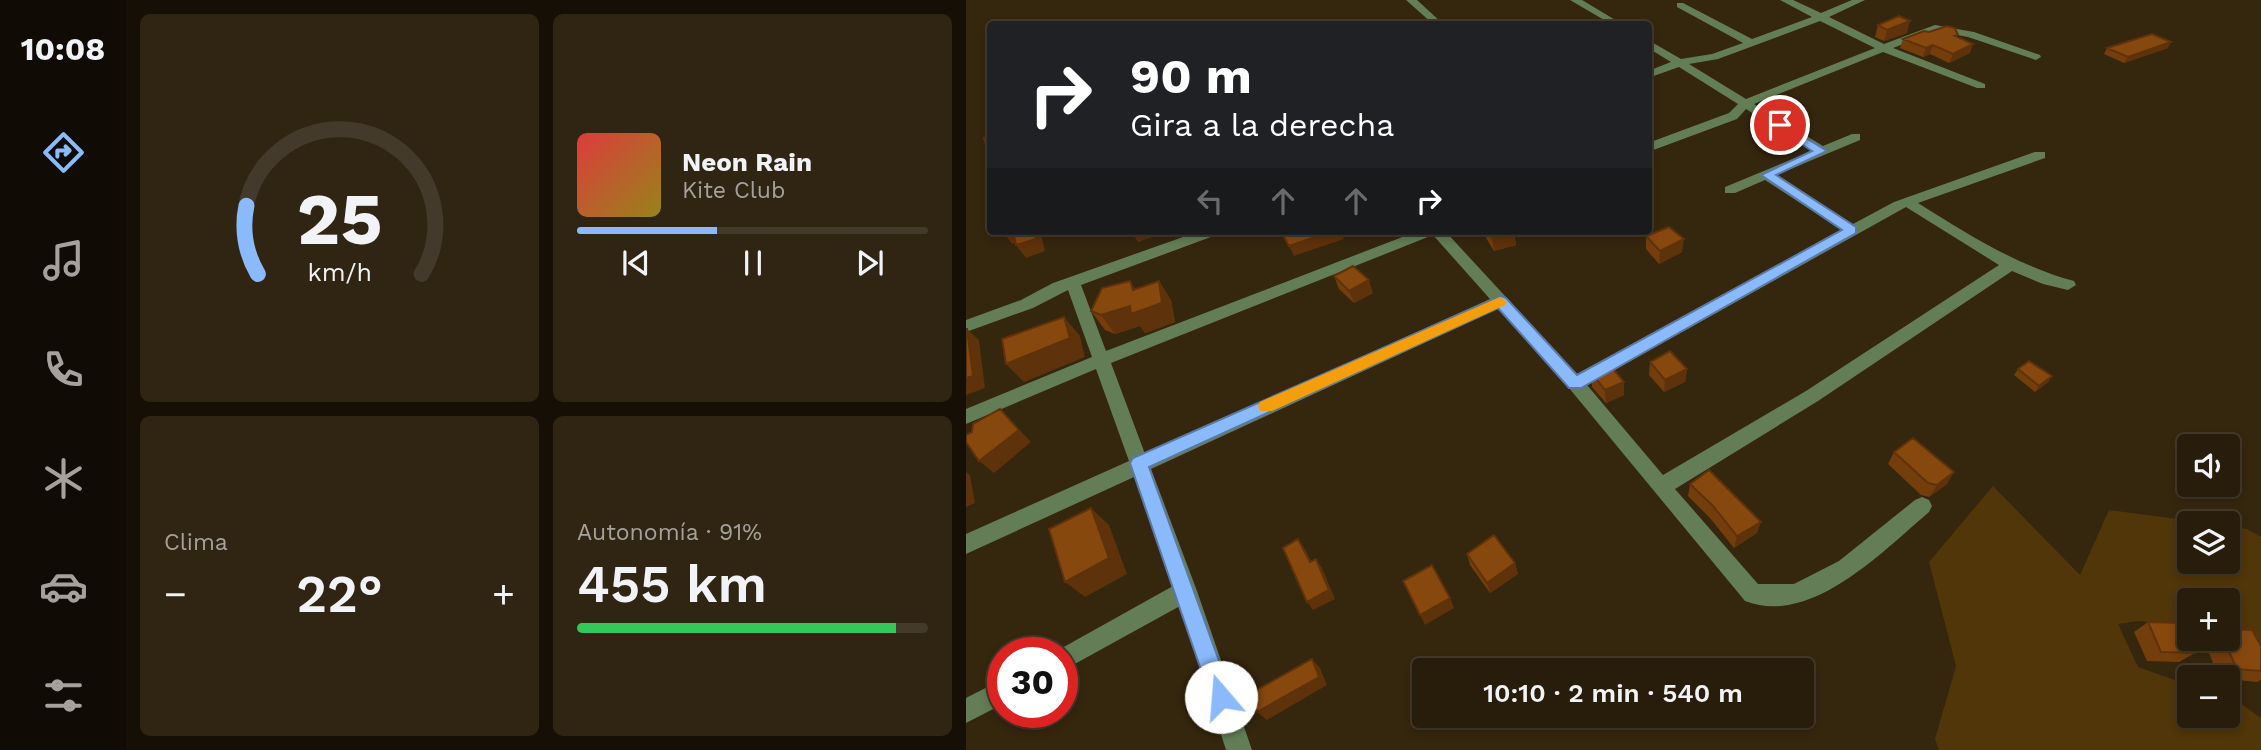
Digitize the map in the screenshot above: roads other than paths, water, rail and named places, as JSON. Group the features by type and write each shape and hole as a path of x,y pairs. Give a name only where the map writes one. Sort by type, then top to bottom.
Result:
{"street":[{"path":"1411,0 1435,21"},
{"path":"1575,0 1612,21"},
{"path":"1785,0 1886,48 1980,86"},
{"path":"1652,73 1682,62 1714,57 1860,0"},
{"path":"1680,5 1751,43"},
{"path":"1652,146 1733,116 1744,104 1934,28 1970,34 2036,57"},
{"path":"1652,45 1821,151"},
{"path":"1730,190 1856,136"},
{"path":"1575,383 1907,202 2040,155"},
{"path":"1767,175 1852,230"},
{"path":"1907,202 2012,264 2048,282 2068,285"},
{"path":"966,326 1203,235"},
{"path":"966,417 1101,360 1421,235"},
{"path":"1441,235 1575,383 1753,594 1796,595 1837,574 1922,506"},
{"path":"1661,486 1812,396 2012,264"},
{"path":"1073,283 1186,591 1239,750"},
{"path":"966,544 1139,463 1501,301"},
{"path":"1078,650 1186,591"},
{"path":"966,711 987,700"}]}
